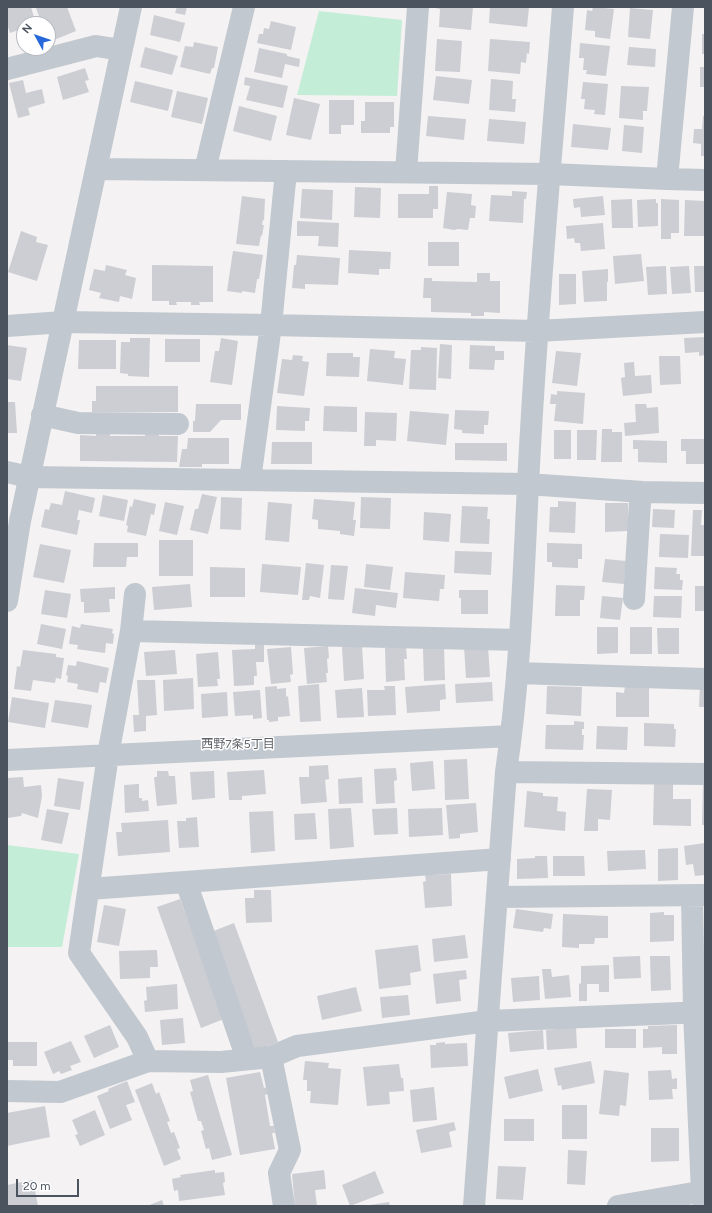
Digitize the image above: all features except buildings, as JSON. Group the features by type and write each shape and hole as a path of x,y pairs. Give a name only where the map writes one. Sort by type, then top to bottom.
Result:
{"street":[{"path":"7,601 20,521 131,7"},
{"path":"205,170 244,7"},
{"path":"406,172 418,7"},
{"path":"474,1206 506,772 512,736 520,640 527,484 537,331 563,7"},
{"path":"668,179 682,7"},
{"path":"7,69 96,46 121,50"},
{"path":"96,169 550,174 705,180"},
{"path":"250,480 270,325 286,171"},
{"path":"7,326 62,322 537,331 705,322"},
{"path":"42,416 78,423 178,424"},
{"path":"7,472 30,477 527,484 643,492 705,493"},
{"path":"634,599 640,502 643,492"},
{"path":"136,594 131,631 108,755 79,953 137,1037 148,1061"},
{"path":"131,631 520,640"},
{"path":"517,673 705,679"},
{"path":"7,760 512,736"},
{"path":"506,772 705,774"},
{"path":"88,889 500,859"},
{"path":"186,882 247,1059"},
{"path":"497,897 698,895 704,1196 618,1206"},
{"path":"7,1091 60,1092 148,1061 221,1062 271,1057 297,1046 488,1021 700,1012"},
{"path":"271,1057 290,1150 279,1173 284,1206"}],"green space":[{"path":"319,11 402,20 397,96 297,95"},
{"path":"7,845 79,854 62,947 7,947"}],"district":[{"name":"西野7条5丁目","path":"238,744"}]}
